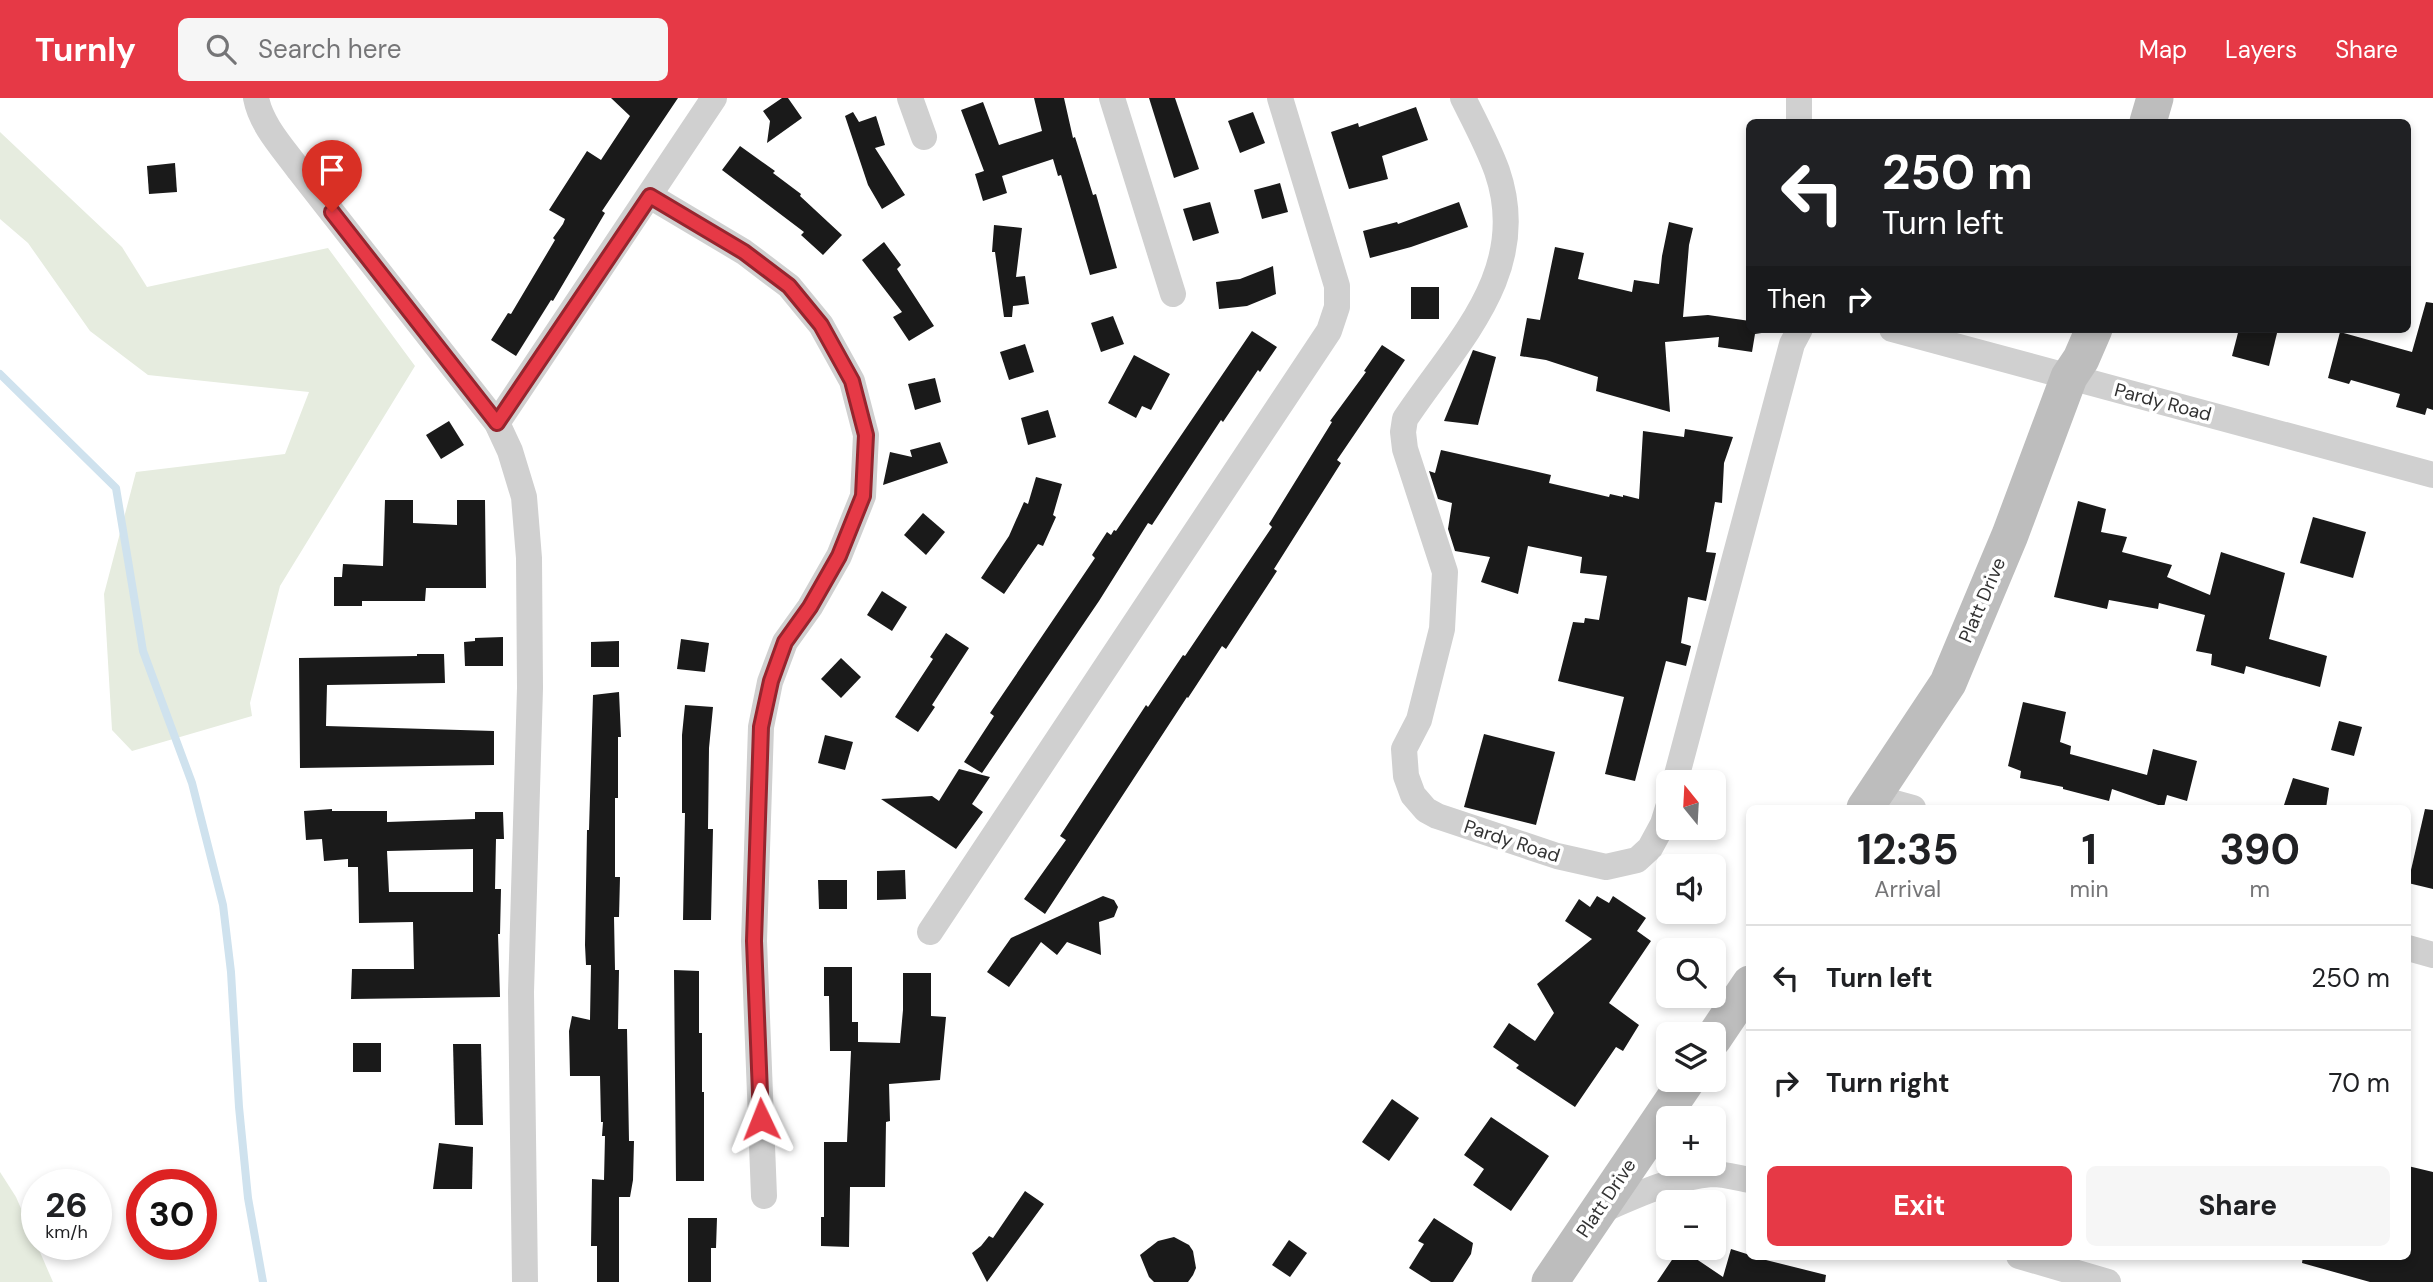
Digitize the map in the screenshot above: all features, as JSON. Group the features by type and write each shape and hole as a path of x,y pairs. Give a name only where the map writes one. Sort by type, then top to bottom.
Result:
{"street":[{"path":"256,98 270,130 299,170 497,423 510,451 524,497 529,558 530,688 521,992 525,1282"},
{"path":"497,423 714,98"},
{"path":"911,98 924,137"},
{"path":"1112,98 1173,294"},
{"path":"930,932 1329,331 1337,307 1337,286 1280,98"},
{"name":"Pardy Road","path":"1463,98 1497,172 1503,204 1505,242 1492,290 1464,339 1405,419 1402,432 1405,449 1445,572 1442,629 1419,720 1404,749 1406,776 1413,795 1426,810 1437,816 1557,856 1606,867 1637,860 1650,848 1656,837"},
{"path":"1799,98 1799,119"},
{"path":"2149,119 2155,98"},
{"path":"650,196 744,252 789,286 821,325 852,381 866,435 863,496 839,556 810,607 785,642 771,681 761,727 754,941 764,1196"},
{"path":"1678,770 1792,344 1798,333"},
{"name":"Pardy Road","path":"1907,333 2433,475"},
{"name":"Platt Drive","path":"1869,803 1948,683 2010,535 2069,377 2081,359 2092,333"},
{"path":"1869,803 1887,805"},
{"path":"2411,949 2433,955"},
{"path":"1724,1022 1746,990"},
{"name":"Platt Drive","path":"1550,1282 1656,1130"},
{"path":"1726,1174 1746,1179"},
{"path":"1596,1213 1635,1195 1692,1176"},
{"path":"2033,1260 2108,1282"}],"shaded area":[{"path":"0,132 122,247 147,287 328,248 415,366 280,586 250,703 252,716 132,751 112,730 104,594 136,472 285,454 309,392 148,375 90,331 28,243 0,219"},
{"path":"0,1172 21,1208 21,1260 43,1260 53,1282 0,1282"}],"building":[{"path":"611,98 678,98 602,211 605,213 553,301 551,300 516,356 491,340 508,313 511,314 563,224 565,219 549,210 587,151 601,160 630,116"},
{"path":"782,98 788,98 802,118 767,143 770,121 763,111"},
{"path":"1034,98 1064,98 1073,138 1075,137 1093,195 1096,194 1117,268 1090,275 1061,175 1058,176 1053,159 1002,176 1007,193 983,201 975,174 984,171 961,110 983,102 999,145 1042,131"},
{"path":"1149,98 1175,98 1199,169 1174,178"},
{"path":"1416,107 1428,140 1382,156 1388,179 1349,189 1331,132 1358,123 1359,127"},
{"path":"853,112 859,122 876,116 885,145 875,148 905,195 882,209 868,185 845,116"},
{"path":"1253,112 1265,143 1240,153 1228,121"},
{"path":"740,146 775,171 773,173 801,194 800,196 842,235 823,255 801,235 804,232 722,170"},
{"path":"175,163 177,192 149,194 147,166"},
{"path":"1280,183 1288,212 1262,219 1254,190"},
{"path":"1210,202 1219,233 1193,241 1183,209"},
{"path":"1459,202 1468,227 1370,258 1363,231 1397,222 1398,224"},
{"path":"1669,222 1693,228 1683,317 1708,315 1746,320 1746,333 1762,333 1755,334 1752,352 1718,347 1719,337 1665,342 1670,412 1596,391 1598,377 1546,360 1520,356 1527,318 1540,320 1555,247 1584,253 1578,279 1632,292 1634,280 1659,284"},
{"path":"994,225 1022,228 1016,277 1025,276 1029,304 1013,306 1012,317 1004,317 995,252 992,252"},
{"path":"884,242 901,265 897,269 934,326 909,341 893,317 902,312 862,260"},
{"path":"1273,266 1276,294 1247,306 1219,309 1216,282 1240,279"},
{"path":"1411,287 1439,287 1439,319 1411,319"},
{"path":"2426,302 2433,303 2433,410 2427,408 2425,415 2396,407 2400,394 2351,380 2349,384 2328,378 2340,333 2412,352"},
{"path":"1113,316 1124,344 1101,352 1091,323"},
{"path":"1252,331 1277,347 1223,422 1221,420 1152,525 1148,523 1099,601 982,773 964,762 994,716 990,713 1095,558 1092,555 1107,532 1111,535 1116,531"},
{"path":"2238,333 2277,333 2269,366 2232,356"},
{"path":"1025,344 1034,372 1009,380 1000,352"},
{"path":"1382,345 1405,360 1337,460 1341,463 1274,569 1277,571 1226,649 1222,646 1187,697 1045,914 1024,899 1066,840 1060,836 1146,705 1148,707 1183,655 1185,656 1272,527 1269,524 1332,422 1330,421"},
{"path":"1473,350 1496,357 1478,425 1444,421"},
{"path":"1134,355 1170,374 1151,410 1142,406 1136,418 1108,403"},
{"path":"935,378 941,402 915,410 908,384"},
{"path":"1048,410 1056,437 1028,445 1021,418"},
{"path":"449,421 464,445 441,459 426,435"},
{"path":"1685,429 1733,437 1724,463 1722,503 1715,502 1706,552 1716,553 1706,601 1688,597 1681,643 1691,646 1686,666 1666,661 1635,781 1605,774 1624,697 1558,681 1573,622 1584,623 1585,618 1599,620 1607,576 1580,573 1582,557 1528,546 1518,594 1481,582 1490,557 1455,551 1448,529 1452,503 1438,499 1429,471 1435,473 1441,450 1551,475 1549,483 1609,497 1610,494 1639,499 1643,431 1684,437"},
{"path":"940,442 948,463 883,485 890,452 912,457 910,450"},
{"path":"1036,477 1062,484 1053,515 1056,517 1043,546 1038,544 1004,594 981,578 1009,536 1024,502 1028,504"},
{"path":"385,500 413,500 413,523 457,525 457,500 485,500 486,588 426,588 425,601 362,601 362,606 334,606 334,577 342,577 343,564 383,566"},
{"path":"2078,501 2106,509 2101,532 2127,537 2122,552 2172,565 2167,577 2210,595 2221,552 2285,573 2269,639 2327,656 2320,687 2246,666 2244,674 2211,665 2212,654 2196,651 2205,615 2159,603 2158,609 2109,600 2107,609 2054,597"},
{"path":"923,513 945,532 926,555 904,535"},
{"path":"2313,517 2366,532 2353,578 2300,563"},
{"path":"882,591 907,607 892,631 867,615"},
{"path":"946,633 969,648 918,732 895,717 933,659 930,657"},
{"path":"503,637 503,666 465,666 464,642 475,641 475,638"},
{"path":"681,639 709,643 705,672 677,669"},
{"path":"619,641 619,667 591,667 591,642"},
{"path":"444,654 445,683 327,685 326,726 494,731 494,765 300,768 299,658"},
{"path":"841,658 861,677 841,698 821,679"},
{"path":"619,692 621,737 618,737 618,798 615,798 615,877 620,877 619,917 614,917 615,970 619,970 618,1029 627,1029 629,1141 634,1141 633,1180 630,1197 619,1197 619,1282 597,1282 597,1246 591,1246 592,1179 604,1180 605,1136 602,1136 600,1076 570,1076 569,1031 572,1016 590,1020 591,965 586,965 585,945 593,695"},
{"path":"2023,702 2066,712 2060,742 2071,746 2070,754 2147,775 2153,749 2197,761 2187,801 2167,795 2164,805 2112,789 2109,801 2020,778 2021,771 2008,766"},
{"path":"685,705 713,707 709,748 708,829 713,829 711,920 683,920 685,813 682,813 682,735"},
{"path":"2339,721 2362,727 2354,756 2331,750"},
{"path":"1484,734 1555,752 1536,825 1464,807"},
{"path":"825,735 853,742 845,770 818,763"},
{"path":"959,769 990,777 972,804 983,812 956,849 881,799 932,796 939,801"},
{"path":"2293,778 2329,788 2326,805 2284,805"},
{"path":"2425,809 2433,810 2433,889 2411,884 2411,870"},
{"path":"304,811 387,811 387,822 475,819 475,812 503,812 504,839 496,839 495,889 501,889 498,934 500,997 351,999 352,969 414,969 413,922 359,923 358,867 348,867 348,859 324,861 322,839 306,840","holes":["473,849 473,892 389,892 387,851"]},
{"path":"905,870 906,899 877,900 877,871"},
{"path":"818,880 847,880 847,909 819,909"},
{"path":"1103,896 1114,900 1118,907 1114,917 1099,922 1101,955 1067,942 1057,955 1041,942 1009,987 987,972 1011,938"},
{"path":"1597,896 1609,903 1613,896 1646,918 1637,931 1651,941 1609,1003 1639,1025 1623,1051 1616,1047 1575,1107 1516,1068 1519,1065 1493,1047 1509,1023 1535,1041 1554,1013 1537,984 1592,939 1565,921 1579,899 1590,907"},
{"path":"824,967 852,967 852,1022 858,1022 858,1042 900,1043 903,973 931,973 931,1016 946,1017 940,1080 889,1084 890,1121 886,1122 885,1187 850,1187 849,1247 821,1246 821,1217 824,1217 824,1142 847,1142 851,1051 830,1051 829,996 824,996"},
{"path":"674,970 699,971 699,1033 702,1033 704,1092 704,1181 676,1181"},
{"path":"353,1043 381,1043 381,1072 353,1072"},
{"path":"453,1044 481,1044 483,1125 455,1125"},
{"path":"1392,1099 1419,1118 1389,1161 1362,1142"},
{"path":"1491,1117 1549,1156 1511,1211 1473,1185 1484,1169 1464,1155"},
{"path":"439,1143 473,1147 472,1189 433,1189"},
{"path":"2411,1167 2433,1172 2433,1282 2370,1282 2302,1263 2302,1260 2411,1260"},
{"path":"1025,1191 1044,1204 987,1282 972,1253 989,1236 993,1238"},
{"path":"688,1218 717,1218 716,1248 711,1248 711,1282 688,1282"},
{"path":"1434,1218 1473,1243 1471,1254 1453,1282 1431,1282 1409,1268 1424,1244 1418,1241"},
{"path":"1174,1237 1189,1245 1193,1251 1196,1268 1193,1275 1188,1282 1154,1282 1149,1277 1140,1255 1158,1241"},
{"path":"1289,1240 1307,1253 1290,1277 1272,1265"},
{"path":"1731,1249 1746,1254 1746,1260 1766,1260 1826,1275 1825,1282 1657,1282 1672,1260 1698,1260 1723,1277"}],"waterway":[{"path":"0,374 116,488 143,651 192,783 223,905 231,972 239,1107 248,1198 263,1282"}],"route":[{"path":"332,212 497,423 650,196 744,252 789,286 821,325 852,381 866,435 863,496 839,556 810,607 785,642 771,681 761,727 754,941 761,1119"}]}
